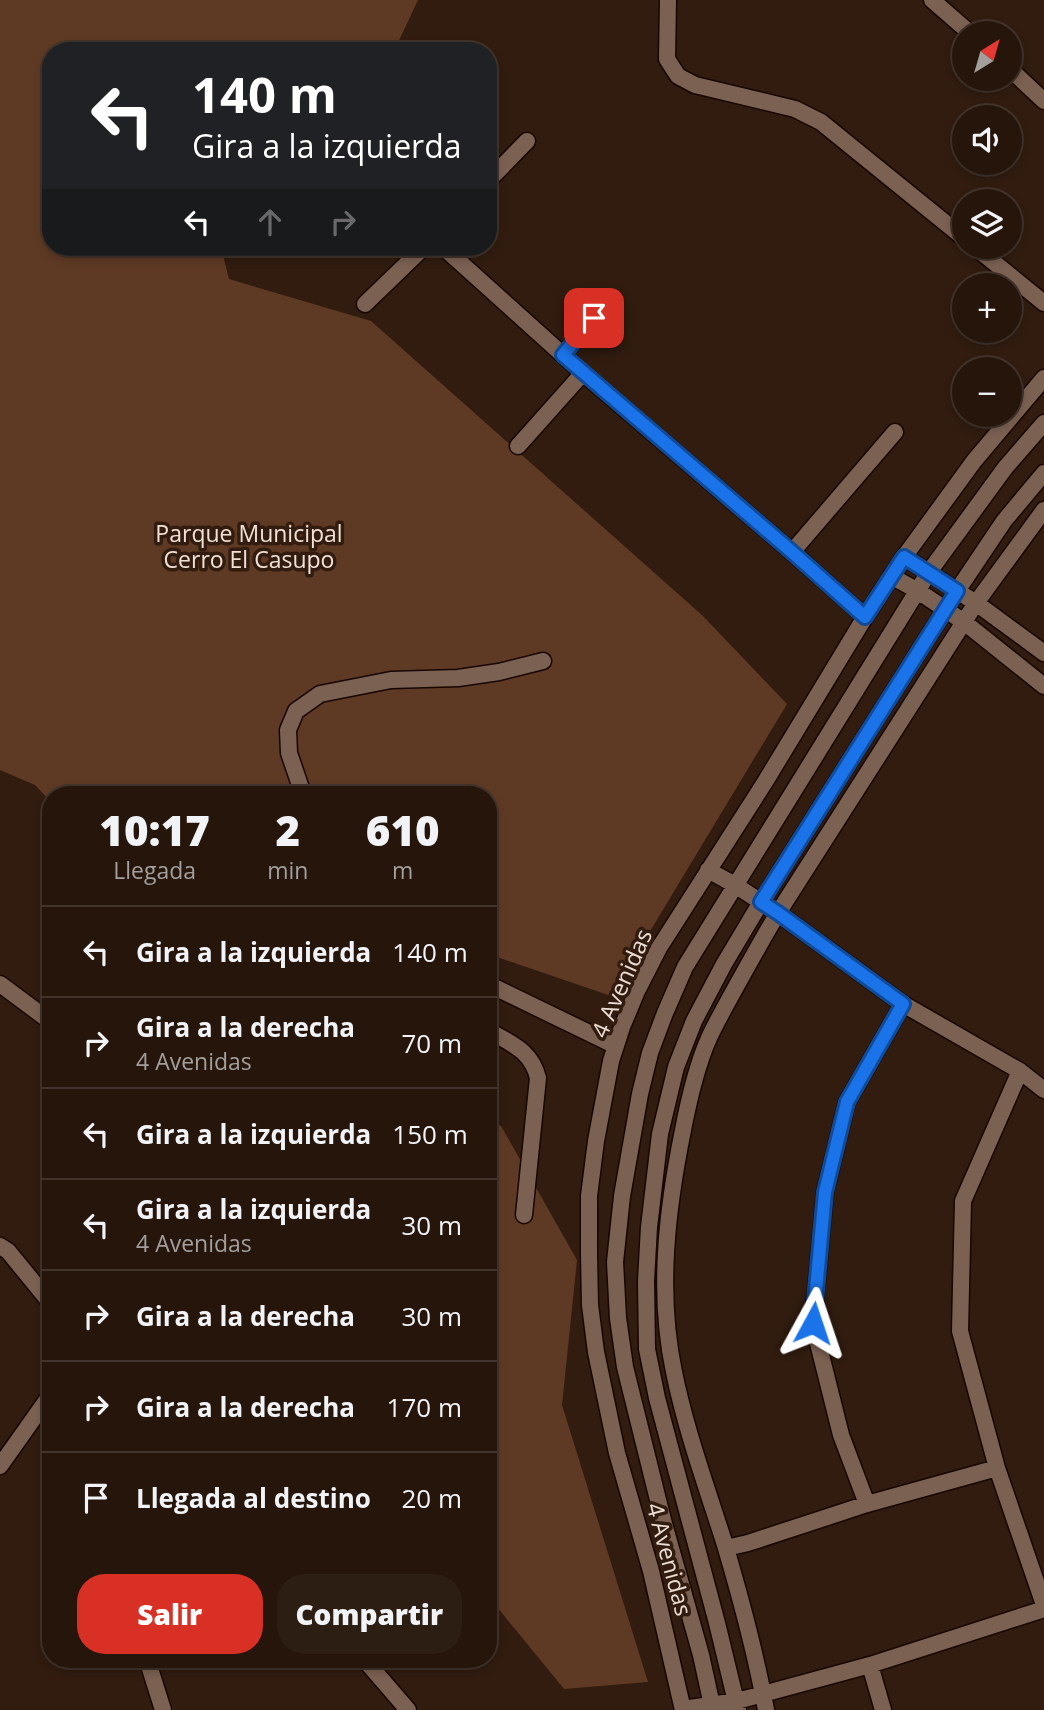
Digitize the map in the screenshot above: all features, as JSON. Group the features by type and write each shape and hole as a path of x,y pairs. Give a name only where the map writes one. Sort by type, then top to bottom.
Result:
{"street":[{"path":"668,0 667,59 678,76 695,85 795,108 821,122 952,228"},
{"path":"932,0 956,21"},
{"path":"1022,80 1044,100"},
{"path":"497,172 527,141"},
{"path":"365,304 415,256"},
{"path":"453,256 583,373 865,617"},
{"path":"990,259 1044,303"},
{"path":"563,355 610,299"},
{"path":"519,446 583,373"},
{"name":"4 Avenidas","path":"683,1709 651,1571 617,1453 596,1352 590,1305 589,1196 611,1061 637,991 659,948 765,782 865,617 904,557 974,461 1044,378"},
{"name":"4 Avenidas","path":"713,1707 625,1367 618,1318 615,1262 622,1196 650,1053 685,967 929,572 1005,468 1044,423"},
{"path":"792,552 895,432"},
{"name":"4 Avenidas","path":"738,1705 657,1398 647,1349 646,1281 649,1227 660,1134 676,1067 694,1021 761,902 957,591 1004,521 1044,473"},
{"path":"765,1702 726,1548 695,1452 674,1373 667,1327 664,1289 668,1236 675,1169 690,1093 708,1039 778,913 975,603 1044,510"},
{"path":"904,557 975,603 1044,653"},
{"path":"891,576 946,609 1044,686"},
{"path":"300,786 289,753 288,730 296,711 320,694 391,680 458,678 499,672 542,661"},
{"path":"708,870 735,884 778,913 903,1004 1020,1071 1044,1090"},
{"path":"0,984 42,1015"},
{"path":"497,988 616,1046"},
{"path":"867,1504 841,1435 813,1323 825,1192 847,1102 903,1004"},
{"path":"497,1036 524,1052 535,1065 538,1078 524,1214"},
{"path":"683,1709 765,1702 1044,1607 998,1468 960,1331 963,1201 1020,1071"},
{"path":"0,1246 8,1251 42,1293"},
{"path":"0,1466 42,1407"},
{"path":"726,1548 867,1504 998,1468"},
{"path":"870,1665 883,1710"},
{"path":"150,1668 163,1710"},
{"path":"372,1668 408,1710"}],"green space":[{"name":"Parque Municipal Cerro El Casupo","path":"0,0 418,0 398,42 42,42 42,256 223,256 229,279 371,321 703,616 787,704 611,996 497,957 497,786 42,786 42,792 35,785 0,770"},
{"path":"497,1124 501,1126 577,1260 562,1405 648,1682 564,1689 497,1607"}],"route":[{"path":"594,318 563,355 865,617 904,557 957,591 761,902 903,1004 847,1102 825,1192 813,1323"}]}
